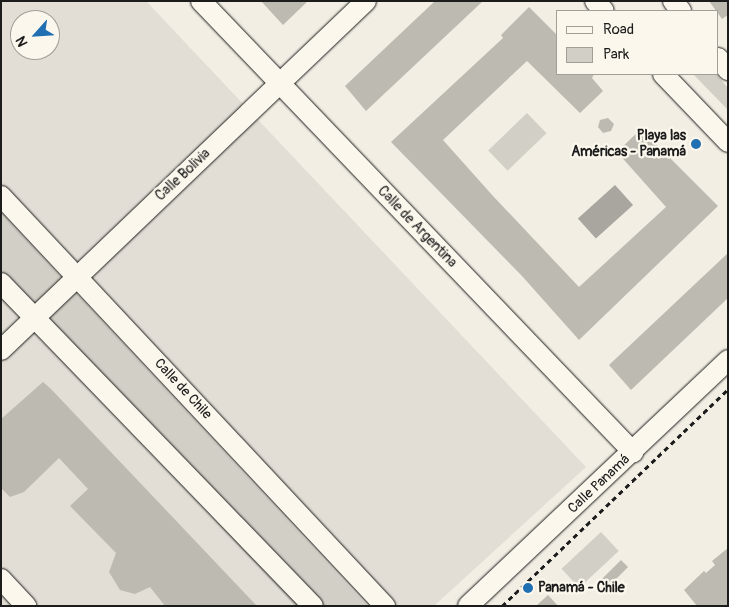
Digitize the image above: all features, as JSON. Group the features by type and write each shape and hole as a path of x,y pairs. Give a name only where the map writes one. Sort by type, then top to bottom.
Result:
{"street":[{"name":"Calle de Argentina","path":"201,1 633,452"},
{"name":"Calle Bolivia","path":"1,350 76,275 366,1"},
{"path":"719,59 728,70"},
{"path":"664,75 728,142"},
{"name":"Calle de Chile","path":"1,196 385,606"},
{"path":"1,283 312,606"},
{"name":"Calle Panamá","path":"468,606 633,452 728,360"},
{"path":"1,579 26,606"},
{"path":"363,606 364,583"}],"path":[{"path":"502,606 728,389"}],"shaded area":[{"path":"1,1 146,1 586,467 434,606 1,606"},
{"path":"615,185 633,205 596,239 578,218"}],"green space":[{"path":"694,75 717,75 728,88 728,110"},
{"path":"527,113 546,133 508,171 488,151"},
{"path":"1,213 367,606 295,606 1,291"},
{"path":"601,532 619,551 579,588 562,569"}],"building":[{"path":"261,1 308,1 283,25"},
{"path":"435,1 483,1 366,111 345,86"},
{"path":"709,1 728,1 728,15 722,19 719,15 719,10 716,10"},
{"path":"529,7 556,34 556,75 594,75 592,78 603,91 580,113 527,61 443,140 579,287 666,207 617,152 641,129 718,206 579,340 522,276 391,142 503,38 501,35"},
{"path":"608,118 614,124 611,131 603,133 598,127 600,120"},
{"path":"728,253 728,298 631,390 609,365"},
{"path":"43,382 257,606 165,606 150,587 135,594 120,590 109,572 116,553 70,506 88,489 59,458 24,492 10,497 1,488 1,419"},
{"path":"728,548 728,606 697,606 684,590 704,571 706,573 715,565 712,561"},
{"path":"621,560 628,567 605,590 598,583"},
{"path":"548,595 558,606 536,606"}],"place":[{"name":"Playa las Américas - Panamá","path":"696,144"},
{"name":"Panamá - Chile","path":"528,588"}]}
